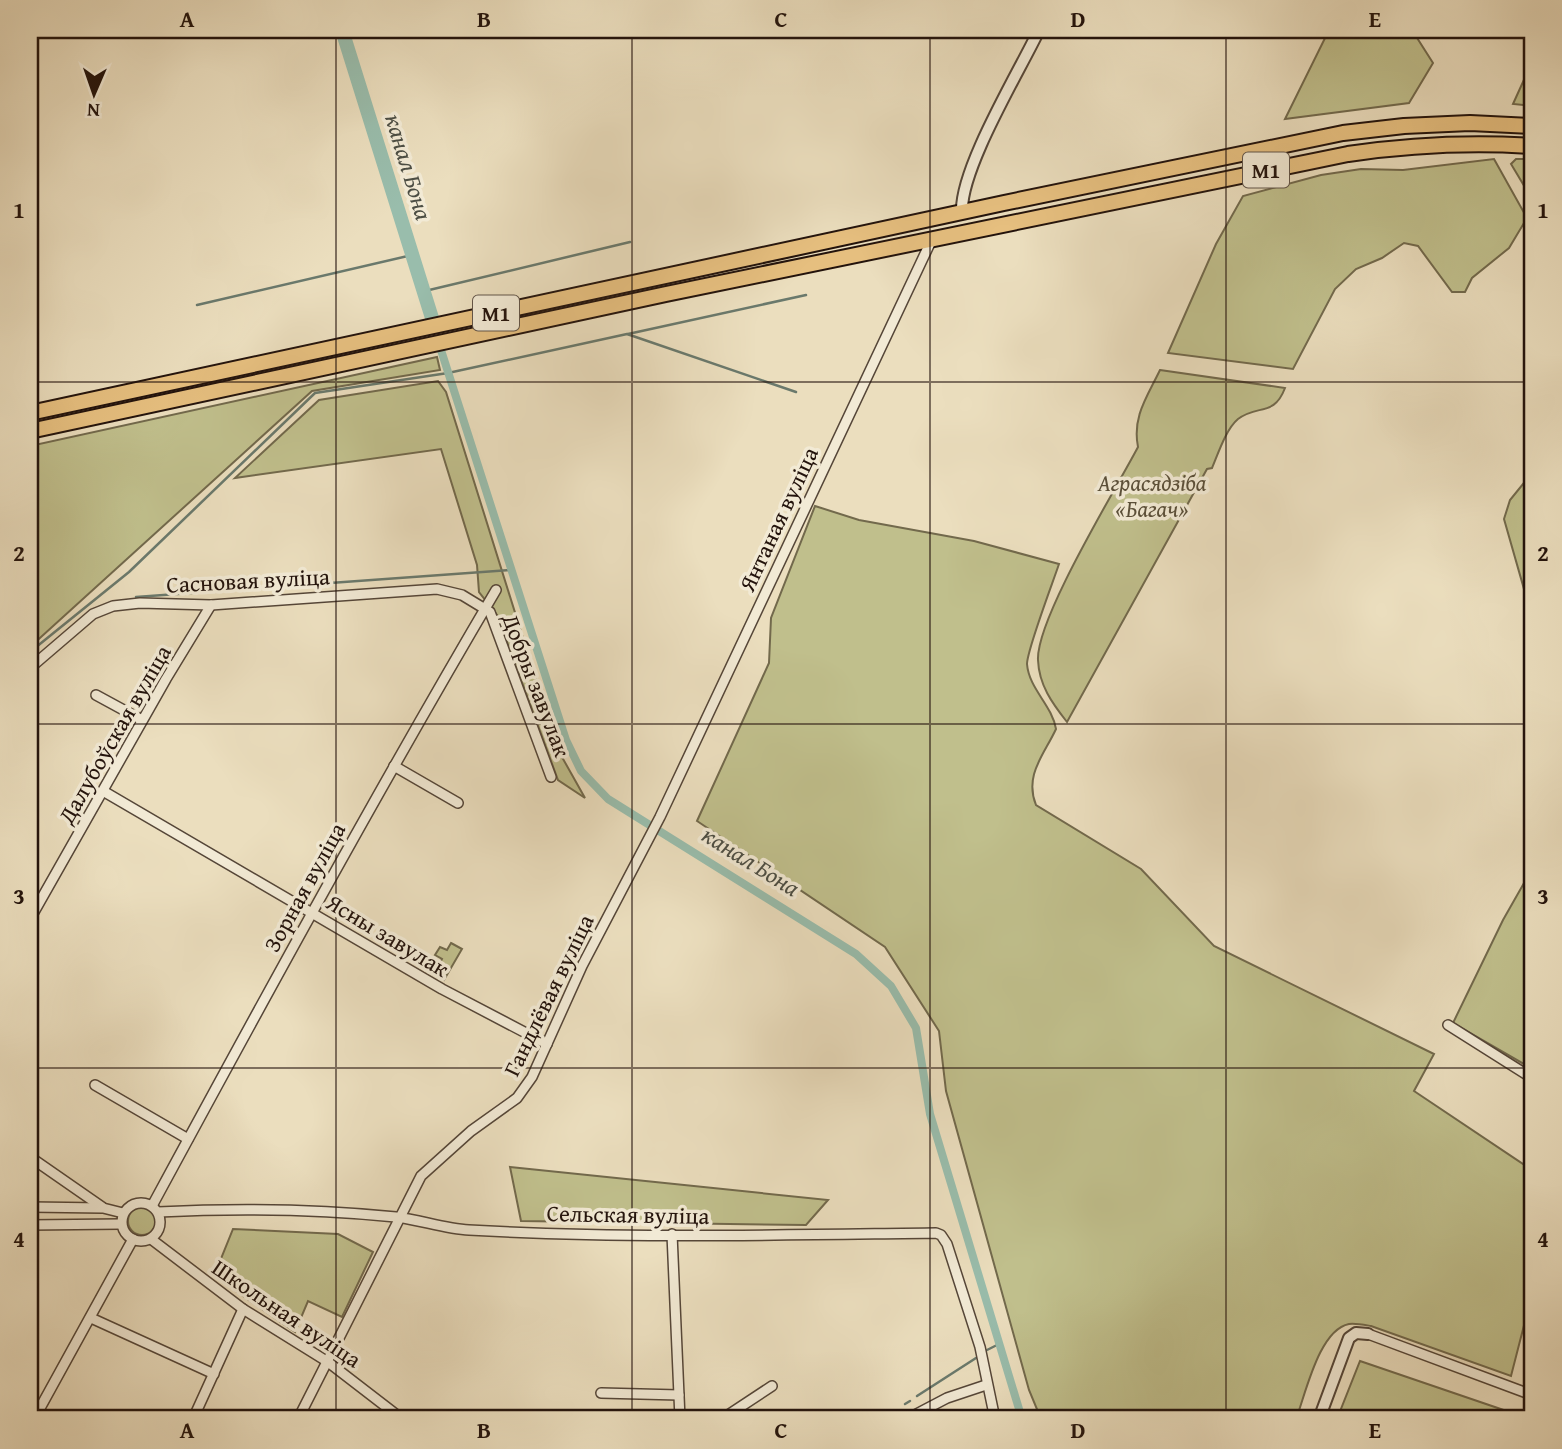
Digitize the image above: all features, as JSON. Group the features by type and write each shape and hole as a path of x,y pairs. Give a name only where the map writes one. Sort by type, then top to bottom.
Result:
{"highway":[{"name":"М1","path":"30,413 962,212 1343,133 1470,123 1532,126"},
{"name":"М1","path":"30,431 932,239 1348,154 1422,145 1474,143 1532,146"}],"street":[{"path":"962,212 969,174 1039,30"},
{"name":"Янтаная вуліца","path":"660,817 932,239"},
{"name":"Сасновая вуліца","path":"30,668 93,614 113,606 140,603 211,606 437,589 462,595 486,607"},
{"name":"Зорная вуліца","path":"150,1239 160,1227 155,1209 188,1139 312,912 496,590"},
{"name":"Далубоўская вуліца","path":"30,919 142,720 211,606"},
{"name":"Добры завулак","path":"486,607 498,629 551,777"},
{"path":"96,695 142,720"},
{"path":"394,766 458,803"},
{"name":"Ясны завулак","path":"103,791 442,989 547,1044"},
{"name":"Гандлёвая вуліца","path":"298,1419 421,1176 526,1087 582,966 660,817"},
{"path":"1448,1025 1532,1079"},
{"path":"95,1084 188,1139"},
{"path":"30,1157 103,1208"},
{"path":"133,1239 121,1224 123,1213 139,1202 155,1209"},
{"path":"30,1208 103,1208 123,1213"},
{"name":"Сельская вуліца","path":"155,1209 398,1217 466,1230 941,1235 980,1347 986,1385"},
{"path":"30,1225 121,1224"},
{"path":"672,1234 680,1419"},
{"path":"133,1239 150,1239"},
{"path":"34,1419 133,1239"},
{"name":"Школьная вуліца","path":"150,1239 243,1309 328,1362 402,1419"},
{"path":"193,1419 243,1309"},
{"path":"91,1318 214,1374"},
{"path":"1319,1419 1349,1338 1356,1333 1368,1334 1532,1395"},
{"path":"906,1419 947,1398 986,1385 995,1419"},
{"path":"722,1419 772,1386"},
{"path":"601,1393 679,1395"}],"green space":[{"path":"1329,30 1412,30 1433,63 1409,103 1285,119"},
{"path":"1532,62 1532,106 1513,104"},
{"path":"1494,159 1527,218 1509,248 1472,278 1465,292 1452,292 1418,246 1404,243 1382,258 1356,269 1335,289 1293,369 1168,353 1216,244 1243,196 1321,175 1361,169 1403,170"},
{"path":"1516,159 1532,159 1532,199 1511,164"},
{"path":"437,357 440,370 312,391 30,647 30,446"},
{"name":"Аграсядзіба «Багач»","path":"1160,370 1285,388 1281,397 1271,407 1245,415 1230,429 1212,468 1207,469 1067,722 1051,701 1041,678 1038,660 1041,641 1063,586 1138,447 1139,417"},
{"path":"438,381 446,392 558,750 585,798 558,780 497,615 479,592 477,565 441,449 235,478 319,400"},
{"path":"1523,484 1532,492 1532,600 1526,596 1504,519 1510,500"},
{"path":"815,506 859,520 974,541 1059,564 1027,664 1032,681 1054,720 1056,729 1034,775 1032,784 1036,805 1141,869 1214,946 1434,1054 1414,1091 1532,1170 1532,1294 1511,1376 1371,1326 1349,1324 1329,1338 1322,1350 1296,1419 1041,1419 1029,1390 946,1091 939,1031 885,947 697,821 769,663 771,618"},
{"path":"1532,869 1532,1025 1527,1053 1529,1067 1453,1023 1503,920"},
{"path":"451,943 462,949 444,980 434,975 442,959 435,955 440,947 447,950"},
{"path":"510,1167 828,1200 806,1225 521,1221"},
{"path":"142,1207 152,1211 156,1221 152,1231 142,1235 132,1231 128,1221 132,1211"},
{"path":"233,1229 338,1234 373,1252 342,1317 308,1301 295,1332 214,1276"},
{"path":"1360,1361 1530,1419 1337,1419"}],"waterway":[{"name":"канал Бона","path":"342,30 432,318"},
{"path":"425,291 630,242"},
{"path":"197,305 412,255"},
{"path":"628,334 806,295"},
{"path":"30,652 129,572 315,393 448,373 627,334 796,392"},
{"name":"канал Бона","path":"440,347 566,740 581,771 608,799 856,954 891,986 916,1028 930,1114 1022,1419"},
{"path":"136,597 511,570"},
{"path":"987,1350 999,1344"},
{"path":"917,1396 976,1358"},
{"path":"905,1404 910,1401"},
{"path":"881,1419 894,1411"}]}
